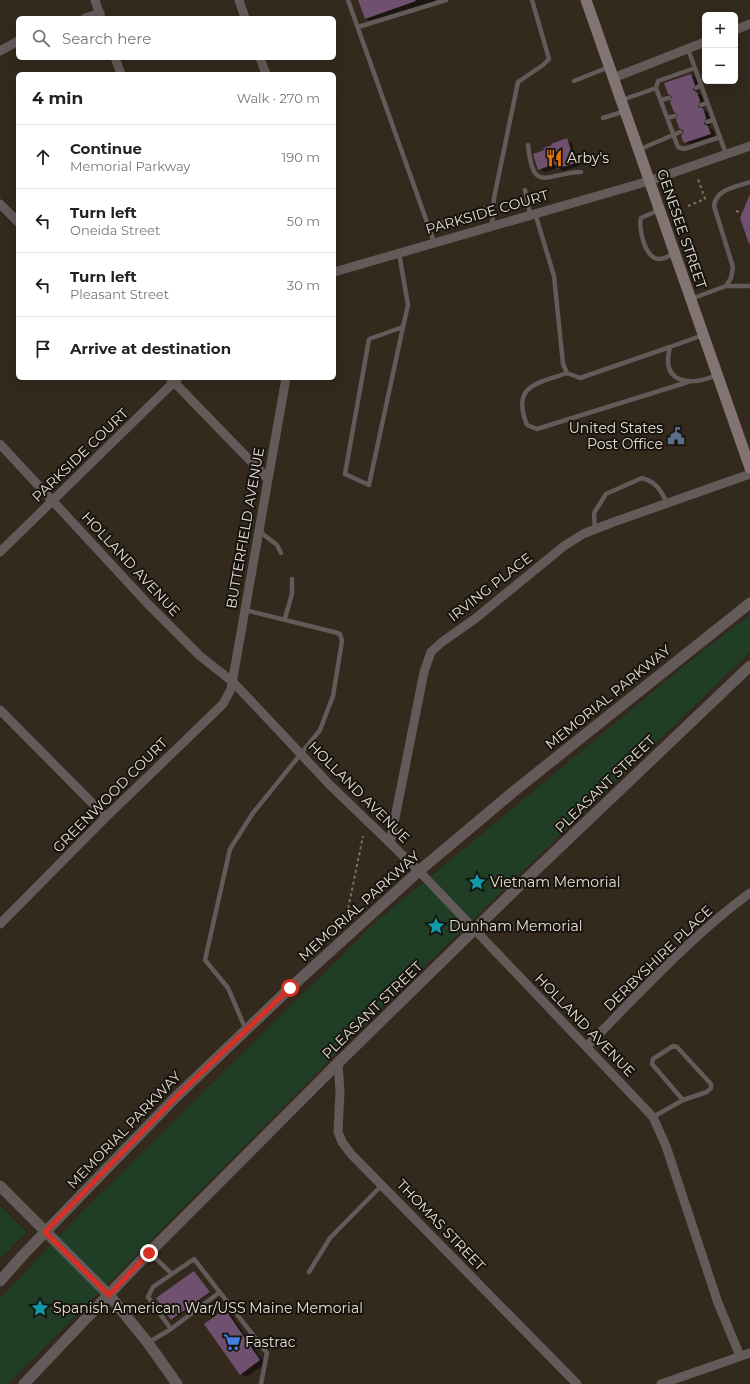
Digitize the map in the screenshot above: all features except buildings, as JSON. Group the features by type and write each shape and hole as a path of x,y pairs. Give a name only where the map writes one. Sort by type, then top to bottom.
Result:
{"main road":[{"name":"GENESEE STREET","path":"586,0 717,375 748,453 750,468"}],"street":[{"path":"95,0 101,16"},
{"path":"239,0 244,16"},
{"path":"738,29 750,24"},
{"path":"0,51 16,42"},
{"path":"613,78 702,43"},
{"path":"116,60 120,72"},
{"path":"261,60 265,72"},
{"name":"PARKSIDE COURT","path":"336,271 533,213 649,181 750,146"},
{"path":"0,204 16,220"},
{"path":"174,380 268,479"},
{"name":"PARKSIDE COURT","path":"0,552 174,380"},
{"name":"BUTTERFIELD AVENUE","path":"233,682 286,380"},
{"name":"HOLLAND AVENUE","path":"0,444 184,640 200,656 233,682 300,753 419,871 653,1117 666,1146 718,1303 740,1356"},
{"name":"IRVING PLACE","path":"390,843 424,672 432,652 442,642 476,618 564,546 595,529 750,474"},
{"name":"MEMORIAL PARKWAY","path":"0,1281 45,1232 177,1096 290,988 419,871 513,792 750,603"},
{"name":"PLEASANT STREET","path":"24,1384 149,1253 338,1063 750,666"},
{"name":"GREENWOOD COURT","path":"0,924 106,817 223,704 233,682"},
{"path":"0,710 106,817"},
{"name":"DERBYSHIRE PLACE","path":"587,1046 690,944 733,905 750,892"},
{"name":"THOMAS STREET","path":"338,1063 340,1092 338,1132 342,1142 382,1185 577,1384"},
{"path":"0,1186 109,1295 148,1343 177,1384"},
{"path":"661,1384 750,1353"}],"lane":[{"path":"348,0 434,242"},
{"path":"358,27 446,0"},
{"path":"492,225 494,206 518,82 543,66 549,59 532,0"},
{"path":"688,49 726,154"},
{"path":"574,81 609,67"},
{"path":"695,68 658,81 656,88 673,135 678,147 684,148 720,137"},
{"path":"696,88 701,86"},
{"path":"603,118 656,88"},
{"path":"661,100 669,98"},
{"path":"701,105 707,103"},
{"path":"667,118 675,116"},
{"path":"707,122 713,120"},
{"path":"638,150 680,132"},
{"path":"528,145 529,158 534,174 538,178 545,179 565,172 581,172"},
{"path":"726,286 731,278 733,267 714,206 715,198 720,193 750,182"},
{"path":"525,190 554,276 563,364 567,373"},
{"path":"428,226 494,206"},
{"path":"659,210 641,218 639,223 644,242 650,255 654,258 660,259 674,253"},
{"path":"399,253 408,305 369,484 344,474 369,339 403,327"},
{"path":"691,299 726,286 750,285"},
{"path":"703,335 580,378 567,373 535,385 526,391 520,402 522,413 527,425 537,429 688,382 706,380 717,375"},
{"path":"670,347 668,365 673,375 688,382"},
{"path":"595,529 594,513 606,494 642,478 653,481 662,492 667,503"},
{"path":"259,530 277,545 281,553"},
{"path":"285,618 292,594 292,579"},
{"path":"245,610 285,618 334,632 340,634 342,641 333,696 320,730 253,813 230,849 205,960 228,988 246,1030"},
{"path":"653,1117 683,1100 707,1092 711,1088 711,1084 677,1047 673,1046 653,1059 652,1064 683,1100"},
{"path":"309,1272 330,1238 382,1185"},
{"path":"149,1253 172,1274"},
{"path":"171,1329 148,1297 153,1287 194,1259 267,1353 262,1384"},
{"path":"148,1343 171,1329 220,1292"}],"path":[{"path":"688,206 705,199 698,178"},
{"path":"736,211 742,213"},
{"path":"347,914 363,836"}],"green space":[{"path":"750,615 750,652 376,1013 8,1384 0,1384 0,1299 84,1210 377,921 691,660"},
{"path":"0,1205 26,1232 0,1259"}],"place":[{"name":"Arby's","path":"554,158"},
{"name":"United States Post Office","path":"676,436"},
{"name":"Vietnam Memorial","path":"477,882"},
{"name":"Dunham Memorial","path":"436,926"},
{"name":"Spanish American War/USS Maine Memorial","path":"40,1308"},
{"name":"Fastrac","path":"232,1342"}],"route":[{"path":"149,1253 109,1295 45,1232 177,1096 290,988"}]}
